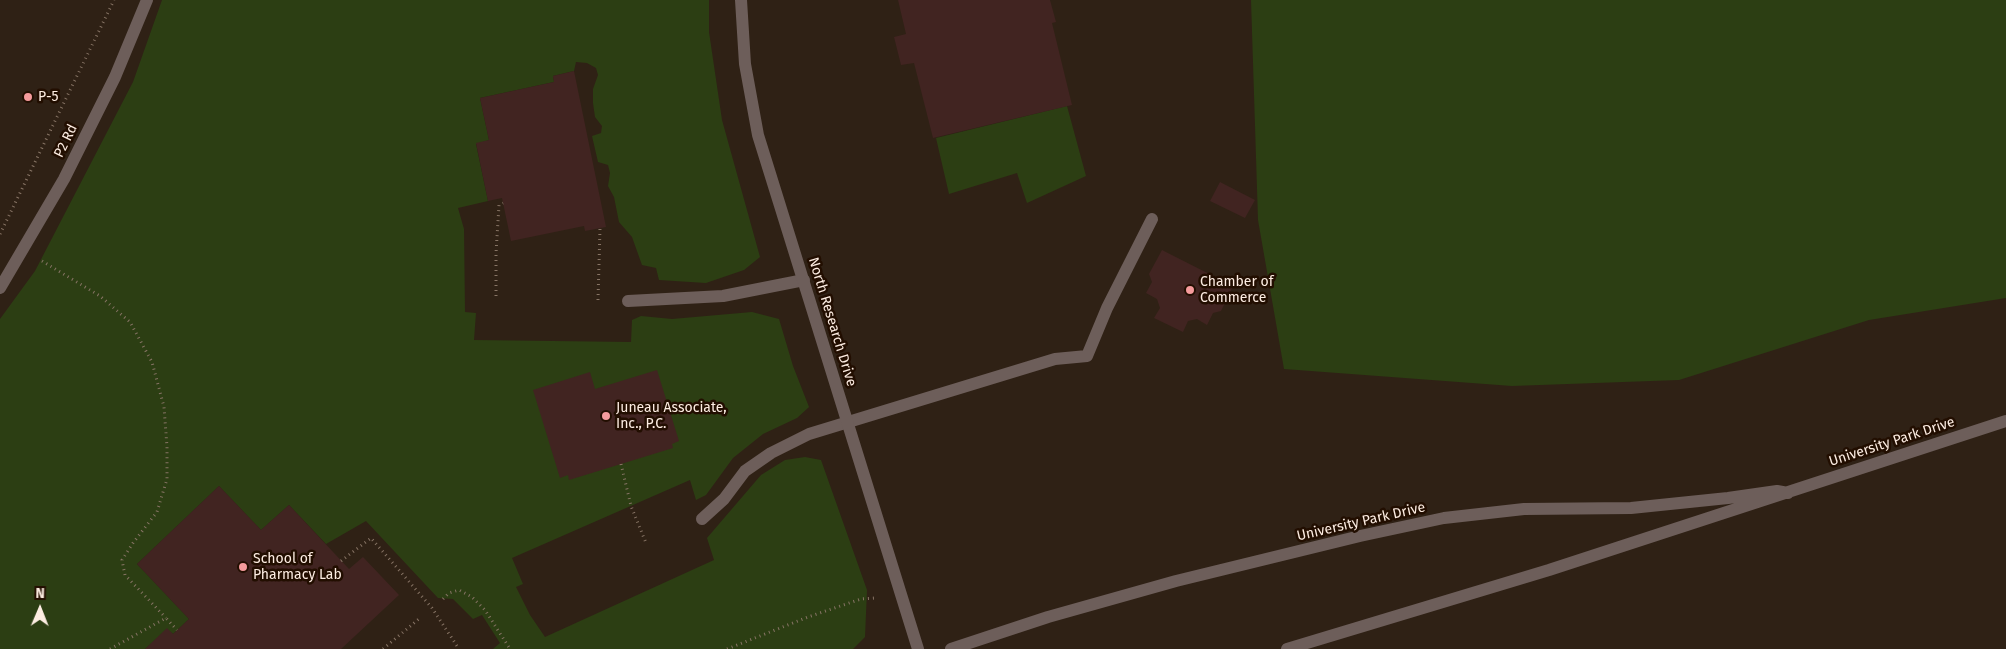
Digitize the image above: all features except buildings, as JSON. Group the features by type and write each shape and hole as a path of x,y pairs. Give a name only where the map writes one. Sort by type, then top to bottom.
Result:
{"street":[{"name":"P2 Rd","path":"0,288 64,179 115,77 147,0"},
{"name":"North Research Drive","path":"741,0 745,64 758,134 918,649"},
{"path":"702,519 724,499 745,471 771,453 809,434 1055,359 1087,356 1107,308 1152,219"},
{"path":"628,301 723,296 804,280"},
{"name":"University Park Drive","path":"1287,649 1549,570 2006,421"},
{"name":"University Park Drive","path":"952,649 1048,617 1176,581 1360,536 1444,518 1524,509 1631,508 1777,491 1788,493"}],"path":[{"path":"0,234 114,0"},
{"path":"496,296 498,205 503,203"},
{"path":"598,300 600,228"},
{"path":"42,260 100,296 130,322 152,362 164,407 167,479 157,512 122,560 125,575 177,630"},
{"path":"621,464 631,506 646,542"},
{"path":"341,561 371,538 432,608 459,649"},
{"path":"443,600 449,593 459,590 472,597 485,610 510,649"},
{"path":"727,649 826,611 861,599 875,598"},
{"path":"110,649 166,618"},
{"path":"383,649 420,618"}],"shaded area":[{"path":"0,0 2006,0 2006,649 0,649"}],"green space":[{"path":"162,0 709,0 709,32 722,120 760,257 744,270 706,283 659,280 656,268 642,265 632,237 619,222 614,197 608,186 610,173 608,165 598,162 592,136 601,133 602,126 595,117 593,103 593,89 598,75 596,68 587,63 576,62 574,71 553,76 554,82 480,98 489,140 476,144 488,201 458,208 464,229 465,312 476,313 474,340 631,342 632,320 641,316 672,319 752,312 779,319 793,366 809,407 797,418 763,434 733,458 706,495 696,500 690,480 512,558 523,584 516,587 530,615 545,637 714,560 707,538 761,475 785,460 805,457 821,460 867,590 865,637 853,649 493,649 500,643 482,615 473,619 453,599 438,598 366,521 326,544 289,505 261,530 219,486 137,564 189,619 173,634 167,629 145,649 0,649 0,319 35,271 133,82"},
{"path":"1251,0 2006,0 2006,298 1869,320 1679,380 1512,386 1284,369 1258,220"},
{"path":"1067,106 1086,176 1027,203 1017,173 949,194 936,138"}],"place":[{"name":"P-5","path":"28,97"},
{"name":"Chamber of Commerce","path":"1190,290"},
{"name":"Juneau Associate, Inc., P.C.","path":"606,416"},
{"name":"School of Pharmacy Lab","path":"243,567"}]}
